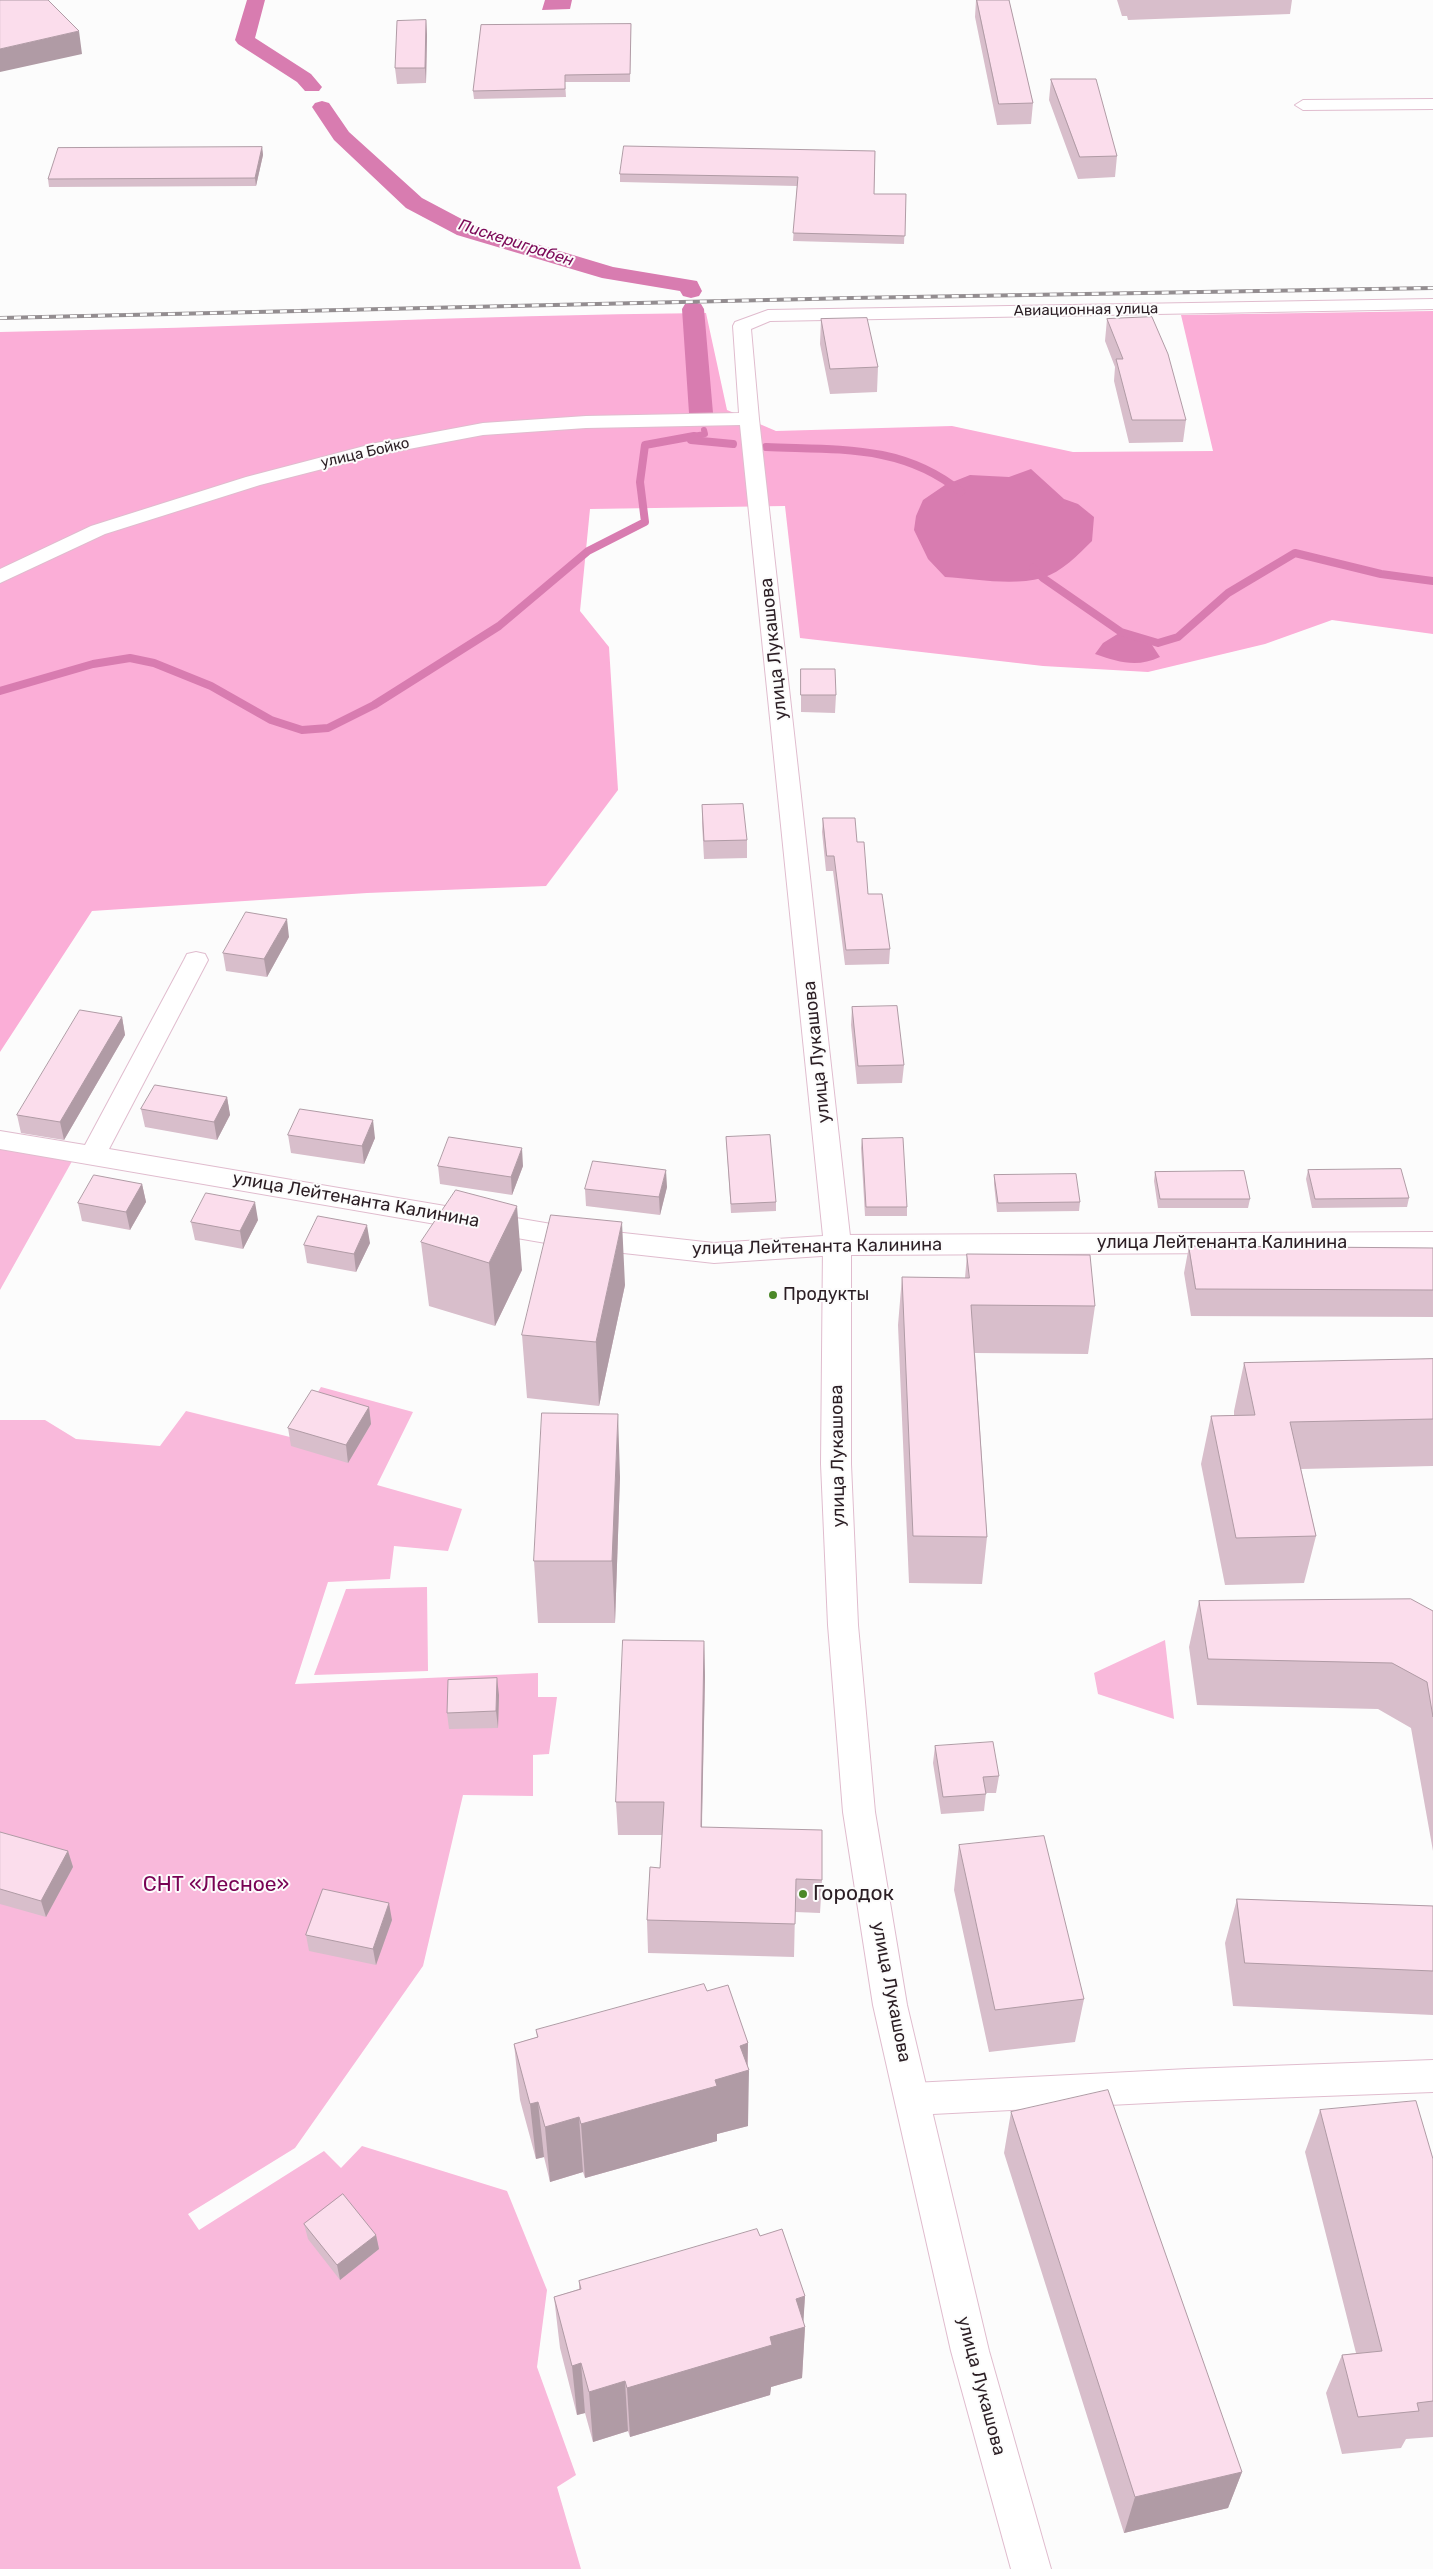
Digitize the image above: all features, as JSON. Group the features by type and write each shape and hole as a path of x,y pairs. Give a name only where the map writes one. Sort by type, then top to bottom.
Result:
{"street":[{"path":"1303,105 1433,104"},
{"name":"Авиационная улица","path":"742,326 768,316 1433,304"},
{"name":"улица Лукашова","path":"742,326 749,419 837,1245 836,1464 843,1625 859,1812 890,2005 970,2351 1031,2569"},
{"name":"улица Бойко","path":"0,578 98,530 253,481 376,449 502,428 586,422 749,419"},
{"path":"93,1154 196,960"},
{"name":"улица Лейтенанта Калинина","path":"0,1140 93,1154 569,1237 714,1252 837,1245 1433,1242"},
{"path":"912,2099 1188,2085 1433,2076"}],"green space":[{"path":"0,1135 80,1147 0,1290"},
{"name":"СНТ «Лесное»","path":"321,1387 413,1412 377,1485 462,1509 448,1551 394,1546 390,1579 328,1582 295,1684 538,1673 538,1697 557,1697 549,1754 533,1755 533,1796 463,1795 423,1966 295,2148 188,2214 199,2230 324,2151 341,2168 362,2146 507,2191 547,2290 537,2367 576,2475 557,2487 581,2569 0,2569 0,1420 45,1420 76,1439 160,1446 186,1411 290,1437"},
{"path":"427,1587 428,1671 314,1675 346,1589"},
{"path":"1165,1640 1174,1719 1098,1694 1094,1673"}],"shaded area":[{"path":"545,0 572,0 570,9 542,10"},
{"path":"1433,311 1433,634 1332,620 1265,644 1148,672 1043,666 800,638 785,506 590,509 580,611 609,647 618,790 546,886 367,893 92,911 0,1052 0,332 530,316 706,313 727,410 776,431 952,426 1073,452 1213,451 1181,315"},
{"path":"1031,469 1064,499 1078,504 1094,517 1092,541 1063,567 1042,578 1006,582 945,577 928,559 914,530 916,516 923,500 945,485 970,475 1009,477"},
{"path":"1124,630 1150,642 1160,657 1143,662 1128,663 1095,654 1103,643"}],"building":[{"path":"0,0 48,0 79,31 0,49"},
{"path":"977,0 1009,0 1033,103 999,104"},
{"path":"426,20 425,68 395,68 397,21"},
{"path":"631,24 630,74 565,75 565,89 473,91 481,25"},
{"path":"1051,79 1096,79 1117,156 1080,157"},
{"path":"624,146 875,151 874,194 906,194 905,236 793,233 798,177 620,174"},
{"path":"262,147 255,178 48,179 58,148"},
{"path":"1152,317 1168,354 1186,420 1132,420 1116,359 1123,359 1107,319"},
{"path":"867,318 878,367 830,369 821,319"},
{"path":"801,669 835,669 836,695 801,695"},
{"path":"743,804 747,840 704,841 702,805"},
{"path":"823,818 855,818 857,842 864,842 868,894 882,894 890,949 846,950 834,856 827,856"},
{"path":"246,912 287,919 264,959 223,953"},
{"path":"897,1006 904,1065 858,1066 852,1007"},
{"path":"80,1010 122,1017 60,1122 17,1115"},
{"path":"155,1085 227,1097 214,1122 141,1109"},
{"path":"300,1109 373,1120 362,1146 288,1135"},
{"path":"770,1135 776,1202 731,1204 726,1137"},
{"path":"449,1137 522,1148 511,1177 438,1166"},
{"path":"903,1138 907,1207 866,1207 862,1139"},
{"path":"593,1161 666,1170 659,1197 585,1189"},
{"path":"1401,1169 1409,1198 1315,1199 1308,1170"},
{"path":"1244,1171 1250,1199 1160,1199 1155,1172"},
{"path":"1076,1174 1080,1202 998,1203 994,1175"},
{"path":"94,1175 142,1184 126,1212 78,1203"},
{"path":"456,1190 517,1206 489,1263 421,1242"},
{"path":"206,1193 255,1202 240,1231 191,1222"},
{"path":"551,1215 622,1222 596,1342 522,1335"},
{"path":"318,1216 367,1225 354,1254 304,1245"},
{"path":"1189,1246 1433,1248 1433,1290 1196,1289"},
{"path":"967,1254 1090,1255 1095,1306 971,1305 987,1537 913,1536 902,1277 969,1278"},
{"path":"1433,1359 1433,1419 1290,1422 1316,1536 1236,1538 1211,1416 1255,1415 1244,1363"},
{"path":"312,1390 369,1407 346,1445 288,1428"},
{"path":"542,1413 618,1414 612,1561 534,1561"},
{"path":"1411,1599 1433,1611 1433,1717 1427,1682 1392,1663 1208,1659 1199,1601"},
{"path":"623,1640 704,1641 701,1827 822,1830 822,1880 796,1879 795,1924 647,1920 650,1867 660,1868 664,1802 616,1802"},
{"path":"497,1678 496,1711 447,1713 448,1680"},
{"path":"993,1742 999,1776 983,1777 986,1794 943,1797 935,1746"},
{"path":"0,1832 68,1851 41,1901 0,1889"},
{"path":"1044,1836 1084,1999 995,2010 959,1845"},
{"path":"323,1889 389,1903 373,1949 306,1935"},
{"path":"1237,1899 1433,1906 1433,1971 1245,1963"},
{"path":"704,1984 707,1991 728,1985 748,2043 740,2046 749,2070 715,2080 717,2086 581,2124 579,2117 545,2127 538,2102 530,2104 514,2044 538,2037 536,2030"},
{"path":"1108,2090 1242,2472 1135,2497 1011,2112"},
{"path":"1416,2101 1433,2159 1433,2401 1417,2403 1419,2411 1358,2417 1342,2355 1382,2351 1320,2110"},
{"path":"343,2194 376,2235 337,2265 304,2224"},
{"path":"757,2229 760,2236 782,2229 805,2296 796,2299 805,2327 770,2337 772,2345 627,2388 625,2381 589,2392 581,2363 572,2366 554,2297 581,2289 579,2281"}],"waterway":[{"name":"Пискериграбен","path":"256,0 245,40 304,78 312,87"},
{"name":"Пискериграбен","path":"322,107 341,136 414,203 465,230 610,273 689,286 691,291"},
{"name":"Пискериграбен","path":"693,309 701,413"},
{"path":"687,437 705,434 704,430"},
{"path":"0,691 93,664 130,658 154,663 211,686 271,720 302,730 328,728 374,705 499,626 588,551 645,522 640,482 645,445 694,436"},
{"path":"691,440 733,444"},
{"path":"766,447 844,450 893,457 939,476 961,492"},
{"path":"1033,568 1043,578 1121,632 1158,643 1178,637 1228,593 1295,553 1381,574 1433,581"}],"railway":[{"path":"0,318 852,298 1433,288"}],"place":[{"name":"Продукты","path":"773,1295"},
{"name":"Городок","path":"803,1894"}]}
